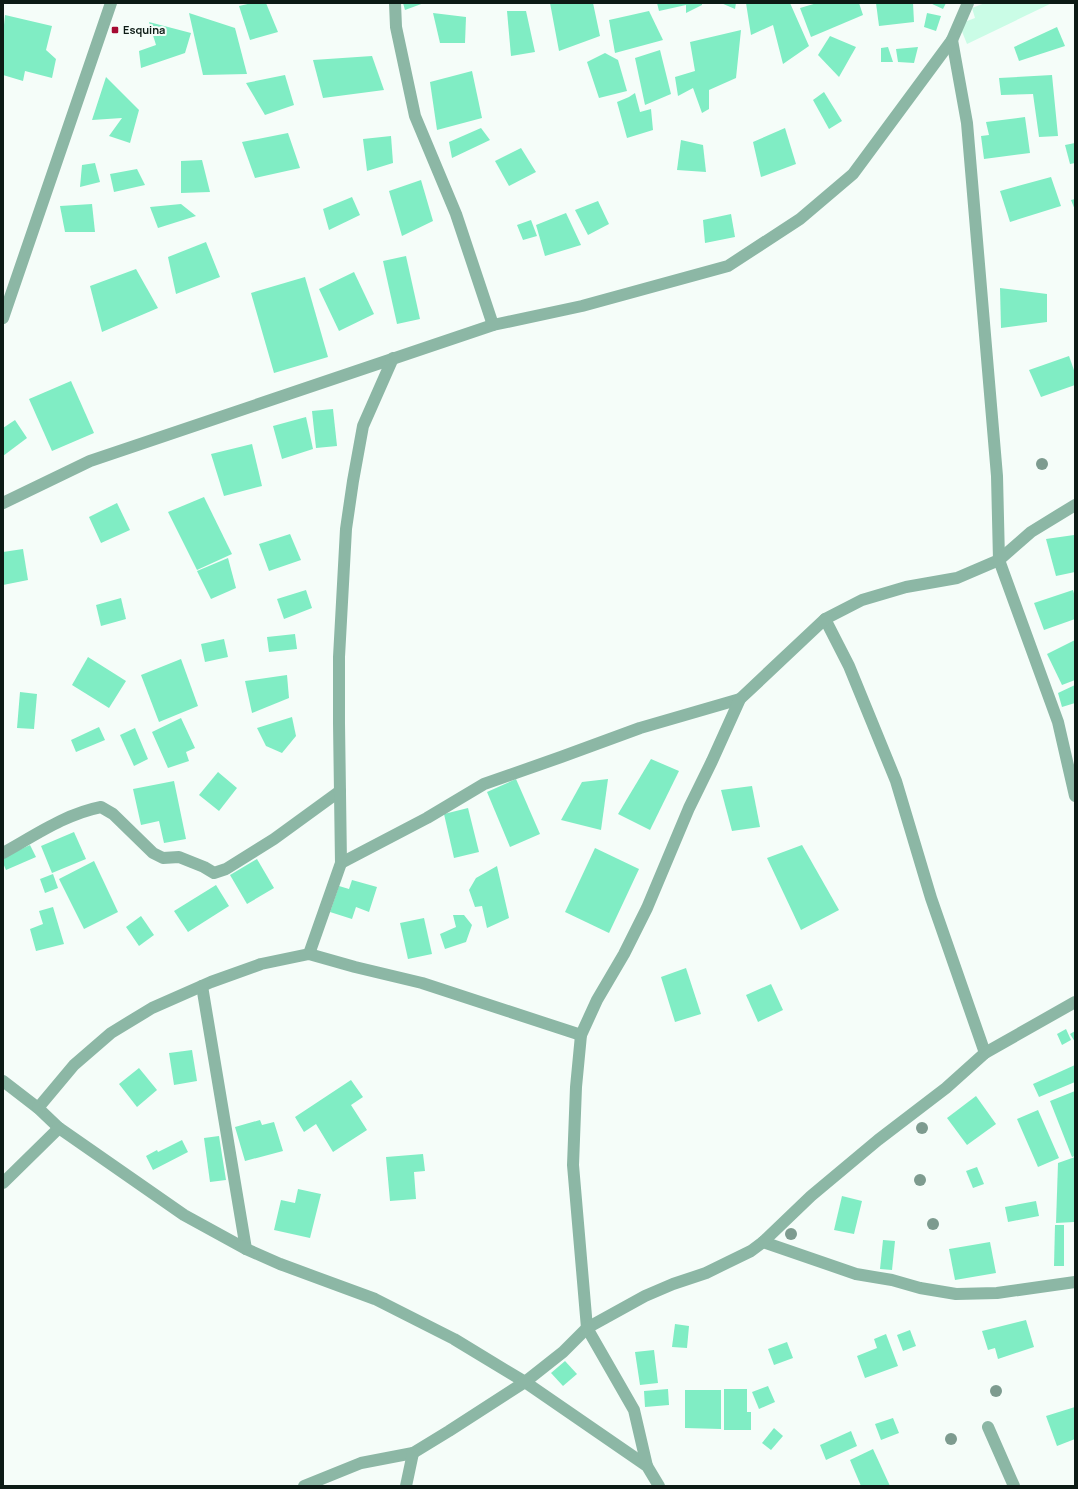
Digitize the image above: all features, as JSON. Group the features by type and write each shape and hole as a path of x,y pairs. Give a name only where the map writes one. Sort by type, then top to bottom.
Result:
{"street":[{"path":"3,318 111,3"},
{"path":"395,3 396,27 415,116 456,214 493,325"},
{"path":"3,503 90,461 493,325 582,306 728,266 800,219 853,174 952,40 968,3"},
{"path":"952,40 967,123 997,476 999,560 1058,722 1075,796"},
{"path":"309,954 341,863 339,658 346,529 363,426 393,358"},
{"path":"657,1485 647,1466 634,1410 587,1328 573,1165 576,1087 581,1035 596,1000 624,954 647,908 689,808 740,699 825,619 862,600 906,587 957,578 999,560 1030,532 1075,505"},
{"path":"825,619 849,666 896,781 931,898 985,1054"},
{"path":"341,863 427,818 484,784 562,758 640,728 740,699"},
{"path":"3,853 52,826 86,810 101,807 113,814 152,853 163,858 179,857 204,867 214,873 226,869 274,839 340,791"},
{"path":"38,1108 74,1065 111,1033 152,1008 202,986 261,964 309,954 422,983 581,1035"},
{"path":"202,986 246,1249"},
{"path":"304,1486 362,1463 413,1453 526,1382 562,1352 587,1328 645,1296 673,1284 706,1273 751,1251 878,1140 946,1088 985,1054 1075,1002"},
{"path":"3,1081 38,1108 59,1128 184,1216 246,1249 280,1264 375,1299 454,1338 526,1382 647,1466"},
{"path":"3,1183 59,1128"},
{"path":"763,1242 856,1274 956,1294 997,1293 1075,1282"},
{"path":"988,1427 1014,1486"},
{"path":"406,1486 413,1453"}],"shaded area":[{"path":"985,3 1052,3 967,44 959,24 975,18 972,8"}],"building":[{"path":"252,3 266,3 278,32 250,40 239,6"},
{"path":"403,3 424,3 405,10"},
{"path":"550,3 593,3 600,36 559,51"},
{"path":"657,3 702,3 702,5 686,13 686,5 659,11"},
{"path":"721,3 736,3 735,9"},
{"path":"746,3 790,3 809,46 783,64 773,25 751,35"},
{"path":"817,3 859,3 863,15 811,37 800,8"},
{"path":"876,3 913,3 914,22 879,26"},
{"path":"930,3 946,3 943,9"},
{"path":"507,11 526,11 535,52 511,56"},
{"path":"649,11 663,40 615,53 609,20"},
{"path":"189,13 235,28 247,74 203,75"},
{"path":"433,13 466,17 465,43 440,43"},
{"path":"927,13 941,16 936,31 924,27"},
{"path":"5,15 52,26 46,50 56,59 52,78 25,71 23,81 3,75 3,35"},
{"path":"149,22 191,33 185,53 141,68 139,51 156,45"},
{"path":"1057,27 1065,46 1019,61 1014,47"},
{"path":"741,30 736,78 709,90 709,109 702,113 693,88 678,96 675,77 695,71 690,42"},
{"path":"830,36 856,47 839,77 818,55"},
{"path":"888,47 893,62 881,62 881,48"},
{"path":"918,47 914,63 898,62 896,49"},
{"path":"660,50 671,94 645,105 635,58"},
{"path":"605,53 618,60 627,91 599,98 587,62"},
{"path":"372,56 384,90 323,98 313,60"},
{"path":"472,71 482,118 437,130 430,82"},
{"path":"285,75 294,105 265,115 246,83"},
{"path":"1052,75 1058,136 1039,137 1033,94 1001,95 999,78"},
{"path":"106,77 139,110 130,143 109,136 122,118 92,120"},
{"path":"824,92 842,121 829,129 813,100"},
{"path":"635,93 640,112 651,109 653,130 627,138 617,102"},
{"path":"1025,117 1030,153 984,159 981,136 989,135 986,122"},
{"path":"481,128 490,140 452,158 449,142"},
{"path":"785,128 796,164 761,177 753,142"},
{"path":"288,133 300,168 255,178 242,142"},
{"path":"391,136 393,163 367,171 363,139"},
{"path":"681,140 703,145 706,172 677,170"},
{"path":"1075,143 1075,163 1070,164 1065,145"},
{"path":"521,148 536,172 509,186 495,161"},
{"path":"202,160 210,192 181,193 181,161"},
{"path":"95,163 100,182 80,187 82,165"},
{"path":"137,169 145,185 114,192 110,174"},
{"path":"1051,177 1061,206 1010,222 1000,191"},
{"path":"421,180 433,221 402,236 389,191"},
{"path":"352,197 360,215 329,230 323,209"},
{"path":"1075,199 1075,210 1071,200"},
{"path":"598,201 609,224 588,235 575,210"},
{"path":"92,204 95,232 65,232 60,206"},
{"path":"181,204 196,216 158,228 150,207"},
{"path":"566,213 581,245 545,256 536,225"},
{"path":"731,214 735,237 705,243 703,220"},
{"path":"531,220 537,236 523,240 517,225"},
{"path":"206,242 220,277 176,294 168,257"},
{"path":"406,256 420,319 397,324 383,261"},
{"path":"136,269 158,308 102,332 90,286"},
{"path":"354,272 374,314 339,331 319,289"},
{"path":"305,277 328,357 274,373 251,293"},
{"path":"1000,288 1047,294 1047,322 1001,328"},
{"path":"1069,356 1075,373 1075,385 1041,397 1029,370"},
{"path":"71,381 94,433 52,451 29,399"},
{"path":"333,409 337,446 316,448 312,411"},
{"path":"306,417 313,449 282,459 273,426"},
{"path":"15,420 27,438 3,456 3,428"},
{"path":"252,444 262,486 224,496 211,454"},
{"path":"204,497 232,554 197,570 168,512"},
{"path":"117,503 130,530 101,543 89,517"},
{"path":"290,534 301,560 269,571 259,544"},
{"path":"1074,535 1075,572 1056,576 1046,539"},
{"path":"23,549 28,580 3,585 3,552"},
{"path":"228,558 236,588 211,599 197,571"},
{"path":"306,590 312,608 284,619 277,599"},
{"path":"1073,590 1075,597 1075,619 1044,630 1034,603"},
{"path":"121,598 126,619 101,626 96,605"},
{"path":"295,634 297,649 269,652 267,637"},
{"path":"224,639 228,657 205,662 201,644"},
{"path":"1075,640 1075,680 1062,685 1047,654"},
{"path":"88,657 126,681 109,708 72,685"},
{"path":"181,659 198,706 159,722 141,675"},
{"path":"287,675 289,698 252,713 245,681"},
{"path":"1075,685 1075,703 1062,707 1058,693"},
{"path":"20,692 37,694 34,729 17,728"},
{"path":"292,717 296,736 282,753 266,746 257,728"},
{"path":"181,718 195,748 186,752 189,761 168,768 152,732"},
{"path":"99,727 105,740 76,752 71,740"},
{"path":"135,728 148,759 134,766 120,735"},
{"path":"651,759 679,771 650,830 618,814"},
{"path":"218,772 237,788 219,811 199,795"},
{"path":"516,779 540,834 510,847 487,792"},
{"path":"608,779 601,830 561,820 582,782"},
{"path":"174,781 186,839 164,843 159,821 141,825 133,789"},
{"path":"752,786 760,827 732,831 721,790"},
{"path":"468,808 479,852 454,858 444,814"},
{"path":"74,832 86,859 52,873 41,846"},
{"path":"30,845 36,857 6,870 3,863 3,857"},
{"path":"802,845 839,910 801,930 767,858"},
{"path":"595,848 639,869 609,933 565,912"},
{"path":"257,859 274,888 247,904 230,875"},
{"path":"94,861 118,912 84,929 59,879"},
{"path":"497,866 509,918 487,928 482,906 475,907 469,890 476,878"},
{"path":"53,874 58,888 45,893 40,879"},
{"path":"352,880 377,887 369,912 356,907 352,919 330,912 339,886 349,889"},
{"path":"216,885 229,906 188,932 174,911"},
{"path":"53,907 64,944 36,951 30,929 43,924 39,911"},
{"path":"453,915 464,915 472,925 466,942 445,949 440,934 456,927"},
{"path":"141,916 154,935 139,946 126,927"},
{"path":"424,918 432,954 408,959 400,923"},
{"path":"686,968 701,1014 675,1022 661,977"},
{"path":"771,984 783,1010 758,1022 746,995"},
{"path":"1066,1029 1071,1040 1062,1045 1057,1034"},
{"path":"1075,1031 1075,1042 1070,1034"},
{"path":"192,1050 197,1081 174,1085 169,1053"},
{"path":"1075,1065 1075,1082 1039,1097 1033,1084"},
{"path":"139,1068 157,1090 137,1107 119,1084"},
{"path":"351,1080 363,1097 351,1105 367,1130 333,1152 316,1124 304,1132 295,1117"},
{"path":"1075,1091 1075,1156 1072,1157 1050,1101"},
{"path":"976,1096 996,1124 967,1145 947,1118"},
{"path":"1038,1110 1059,1158 1038,1167 1017,1119"},
{"path":"260,1120 262,1125 274,1122 283,1151 245,1161 235,1127"},
{"path":"219,1136 226,1180 210,1182 204,1138"},
{"path":"182,1140 188,1152 153,1170 146,1156 157,1150 158,1152"},
{"path":"423,1154 425,1171 414,1172 416,1199 390,1201 386,1157"},
{"path":"1075,1157 1074,1222 1056,1223 1058,1163"},
{"path":"977,1167 984,1184 973,1188 966,1171"},
{"path":"298,1189 321,1194 310,1238 274,1230 281,1200 295,1203"},
{"path":"842,1196 862,1201 854,1234 834,1230"},
{"path":"1036,1201 1039,1216 1008,1222 1005,1207"},
{"path":"1055,1225 1064,1225 1064,1266 1054,1266"},
{"path":"883,1240 895,1241 892,1270 880,1269"},
{"path":"990,1242 996,1273 955,1280 949,1249"},
{"path":"1026,1320 1034,1347 998,1359 995,1348 988,1350 982,1331"},
{"path":"675,1324 689,1326 687,1348 672,1347"},
{"path":"910,1330 916,1346 903,1351 897,1335"},
{"path":"886,1334 898,1366 865,1378 857,1356 877,1348 874,1339"},
{"path":"787,1342 793,1358 774,1365 768,1349"},
{"path":"654,1350 658,1383 640,1385 635,1352"},
{"path":"565,1361 577,1374 563,1386 551,1373"},
{"path":"768,1386 775,1402 759,1409 752,1392"},
{"path":"668,1389 669,1405 645,1407 644,1391"},
{"path":"724,1389 747,1389 747,1412 751,1412 751,1430 724,1430"},
{"path":"685,1390 721,1390 721,1429 685,1428"},
{"path":"1075,1407 1075,1439 1057,1446 1046,1416"},
{"path":"893,1418 899,1433 881,1440 875,1424"},
{"path":"774,1428 783,1436 771,1450 762,1443"},
{"path":"851,1431 857,1446 826,1460 820,1445"},
{"path":"873,1449 890,1486 861,1486 850,1460"}],"place":[{"name":"Esquina","path":"115,30"}]}
